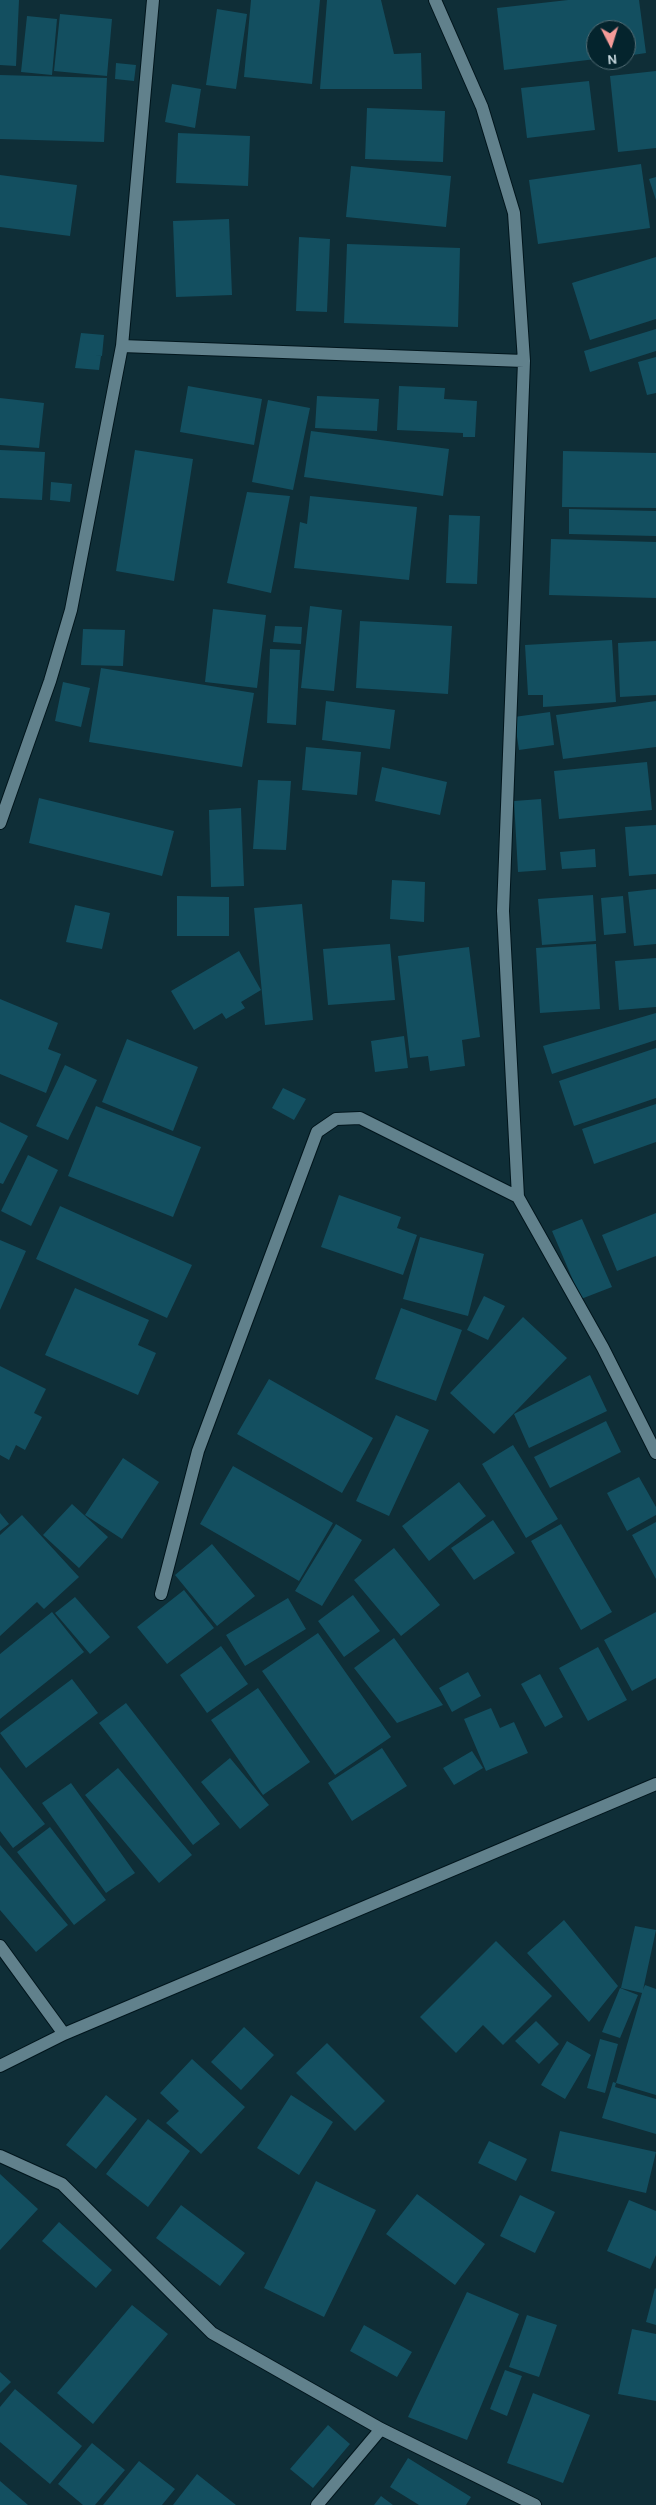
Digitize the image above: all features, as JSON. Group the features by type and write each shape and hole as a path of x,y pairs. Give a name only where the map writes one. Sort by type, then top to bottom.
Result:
{"street":[{"path":"0,822 50,681 71,610 122,346 153,0"},
{"path":"435,0 482,107 514,213 524,362 503,911 518,1197 603,1348 656,1453"},
{"path":"122,346 524,362"},
{"path":"161,1594 198,1451 317,1132 336,1119 360,1118 518,1197"},
{"path":"0,2066 64,2034 656,1784"},
{"path":"0,1946 64,2034"},
{"path":"0,2156 62,2184 212,2334 381,2429 535,2505"},
{"path":"318,2505 381,2429"}],"building":[{"path":"0,0 19,0 16,66 0,65"},
{"path":"251,0 320,0 312,84 244,77"},
{"path":"327,0 381,0 394,54 421,53 422,89 320,89"},
{"path":"568,0 639,0 646,53 636,54 636,20 586,20 586,60 504,70 497,8"},
{"path":"217,9 247,14 236,89 206,85"},
{"path":"60,14 112,19 107,76 54,71"},
{"path":"27,16 57,19 52,75 21,72"},
{"path":"116,63 136,65 134,81 115,79"},
{"path":"656,71 656,148 618,152 610,76"},
{"path":"0,75 107,78 104,142 0,139"},
{"path":"589,81 595,130 527,138 521,88"},
{"path":"172,84 201,89 195,128 165,122"},
{"path":"367,108 445,111 443,162 365,159"},
{"path":"178,133 250,136 248,186 176,183"},
{"path":"641,164 650,228 538,244 529,180"},
{"path":"351,166 451,176 446,227 346,217"},
{"path":"0,175 77,185 70,236 0,227"},
{"path":"656,177 656,200 649,179"},
{"path":"229,219 232,295 176,297 173,221"},
{"path":"299,237 330,239 327,312 296,311"},
{"path":"347,244 460,248 458,327 344,323"},
{"path":"656,257 656,319 590,340 572,283"},
{"path":"656,329 656,351 590,372 584,351"},
{"path":"81,333 104,335 102,356 94,355 101,356 99,370 75,368"},
{"path":"656,357 656,393 647,395 638,362"},
{"path":"188,386 262,399 254,445 180,432"},
{"path":"399,386 445,388 444,399 477,401 475,437 463,437 463,433 397,430"},
{"path":"317,396 379,399 377,431 315,428"},
{"path":"0,398 44,403 39,448 0,445"},
{"path":"268,400 310,408 293,490 252,482"},
{"path":"311,431 449,449 443,496 304,477"},
{"path":"0,450 45,452 42,500 0,498"},
{"path":"135,450 193,459 174,581 116,571"},
{"path":"563,451 656,453 656,508 562,507"},
{"path":"51,482 72,484 70,502 50,500"},
{"path":"247,492 290,496 271,593 227,583"},
{"path":"310,496 417,507 409,580 294,568 300,522 307,524"},
{"path":"569,509 656,511 656,536 569,534"},
{"path":"449,515 480,516 477,584 446,583"},
{"path":"551,539 656,542 656,598 549,595"},
{"path":"310,606 342,610 334,691 301,688"},
{"path":"213,609 266,615 257,688 205,682"},
{"path":"360,621 452,626 448,694 356,688"},
{"path":"275,626 302,627 301,644 273,642"},
{"path":"83,629 125,630 123,666 81,665"},
{"path":"612,640 616,702 543,707 543,695 528,695 525,645"},
{"path":"656,641 656,695 620,697 618,643"},
{"path":"270,649 300,650 296,725 267,723"},
{"path":"101,668 254,693 242,767 89,742"},
{"path":"63,682 90,688 81,727 55,721"},
{"path":"326,701 395,710 390,749 322,740"},
{"path":"656,701 656,747 563,759 556,715"},
{"path":"550,712 554,745 519,750 514,717"},
{"path":"306,747 361,752 357,795 302,790"},
{"path":"647,762 652,810 559,819 554,771"},
{"path":"382,767 447,782 440,815 375,801"},
{"path":"258,780 291,781 286,850 253,849"},
{"path":"39,798 174,831 162,876 29,843"},
{"path":"541,799 546,870 518,872 514,801"},
{"path":"241,808 244,886 211,887 209,810"},
{"path":"656,825 656,874 629,876 625,827"},
{"path":"595,849 596,867 562,869 560,852"},
{"path":"392,880 425,882 424,922 390,919"},
{"path":"656,889 656,944 634,946 628,892"},
{"path":"593,895 596,941 542,945 538,899"},
{"path":"177,896 229,897 229,936 177,936"},
{"path":"623,896 626,933 604,935 601,898"},
{"path":"302,904 313,1020 265,1025 254,908"},
{"path":"75,905 110,913 102,949 66,942"},
{"path":"390,944 395,1000 328,1005 323,949"},
{"path":"596,944 600,1009 540,1013 536,948"},
{"path":"469,947 480,1037 462,1040 465,1066 430,1071 428,1056 410,1058 398,956"},
{"path":"239,951 261,990 241,1002 245,1008 226,1019 222,1013 194,1030 171,991"},
{"path":"656,958 656,1007 619,1010 615,961"},
{"path":"0,999 58,1023 48,1049 61,1054 46,1093 0,1074"},
{"path":"656,1013 656,1040 552,1074 543,1046"},
{"path":"404,1036 408,1068 375,1072 371,1041"},
{"path":"127,1039 198,1067 173,1131 102,1102"},
{"path":"656,1048 656,1098 574,1126 559,1081"},
{"path":"65,1065 97,1080 68,1140 36,1126"},
{"path":"283,1088 306,1099 294,1120 272,1108"},
{"path":"656,1104 656,1142 594,1164 582,1129"},
{"path":"96,1106 201,1147 173,1217 68,1176"},
{"path":"0,1122 28,1136 3,1184 0,1183"},
{"path":"28,1155 58,1170 31,1226 1,1211"},
{"path":"339,1195 401,1217 397,1228 417,1235 403,1275 321,1247"},
{"path":"60,1206 192,1265 167,1318 36,1259"},
{"path":"656,1213 656,1256 617,1271 602,1235"},
{"path":"582,1219 612,1287 581,1299 552,1231"},
{"path":"420,1237 484,1254 468,1316 403,1299"},
{"path":"0,1240 26,1251 0,1310"},
{"path":"75,1288 149,1320 138,1345 156,1353 138,1395 45,1355"},
{"path":"484,1296 505,1306 488,1340 467,1330"},
{"path":"401,1308 462,1330 436,1401 375,1379"},
{"path":"523,1317 567,1358 494,1434 450,1393"},
{"path":"0,1366 46,1389 34,1413 42,1417 25,1450 16,1445 9,1460 0,1455"},
{"path":"590,1375 607,1411 529,1448 514,1414"},
{"path":"269,1379 373,1438 342,1493 237,1434"},
{"path":"396,1415 429,1430 389,1516 356,1501"},
{"path":"606,1421 621,1452 550,1488 534,1457"},
{"path":"513,1445 558,1519 526,1538 482,1464"},
{"path":"123,1458 159,1482 122,1539 85,1515"},
{"path":"233,1466 333,1523 299,1581 200,1524"},
{"path":"639,1477 656,1507 656,1515 627,1531 607,1493"},
{"path":"459,1482 486,1516 429,1561 402,1526"},
{"path":"72,1504 108,1537 79,1568 43,1535"},
{"path":"0,1513 9,1524 0,1531"},
{"path":"22,1515 79,1577 44,1609 37,1602 0,1636 0,1535"},
{"path":"493,1520 515,1553 474,1580 451,1548"},
{"path":"656,1522 656,1579 632,1535"},
{"path":"336,1524 362,1540 322,1606 295,1591"},
{"path":"561,1524 612,1612 581,1630 531,1541"},
{"path":"212,1544 255,1596 217,1626 175,1575"},
{"path":"394,1548 440,1605 401,1636 354,1580"},
{"path":"184,1590 214,1628 167,1664 137,1627"},
{"path":"353,1595 380,1631 344,1657 318,1621"},
{"path":"75,1597 110,1637 90,1654 55,1613"},
{"path":"288,1598 306,1629 245,1666 226,1635"},
{"path":"52,1612 84,1652 0,1719 0,1654"},
{"path":"656,1612 656,1678 632,1691 604,1640"},
{"path":"318,1633 391,1737 335,1775 262,1671"},
{"path":"394,1638 443,1705 397,1723 354,1668"},
{"path":"221,1646 248,1684 207,1713 180,1675"},
{"path":"598,1647 627,1700 588,1721 559,1668"},
{"path":"468,1672 481,1696 452,1712 439,1688"},
{"path":"540,1674 563,1717 545,1727 521,1684"},
{"path":"72,1679 98,1713 26,1768 0,1733"},
{"path":"258,1688 310,1762 263,1795 211,1720"},
{"path":"126,1703 220,1824 193,1845 99,1723"},
{"path":"491,1708 500,1728 514,1722 528,1753 486,1771 464,1719"},
{"path":"382,1748 407,1786 352,1821 328,1783"},
{"path":"472,1751 483,1768 454,1785 443,1768"},
{"path":"230,1758 269,1805 240,1829 201,1782"},
{"path":"0,1767 45,1824 13,1848 0,1831"},
{"path":"118,1768 192,1855 159,1883 85,1795"},
{"path":"71,1783 135,1873 106,1893 42,1803"},
{"path":"50,1827 106,1900 74,1925 17,1852"},
{"path":"0,1845 68,1925 36,1952 0,1910"},
{"path":"564,1920 618,1986 589,2022 527,1953"},
{"path":"635,1926 656,1930 643,1990 645,1985 656,1989 656,2095 616,2083 642,1993 621,1988"},
{"path":"496,1941 552,1996 503,2045 483,2025 456,2053 420,2017"},
{"path":"620,1988 638,1995 620,2038 602,2032"},
{"path":"536,2021 559,2044 539,2064 515,2041"},
{"path":"244,2027 274,2055 241,2090 211,2062"},
{"path":"600,2039 618,2044 605,2093 587,2088"},
{"path":"567,2041 591,2055 565,2099 541,2085"},
{"path":"327,2043 385,2101 355,2131 296,2073"},
{"path":"192,2059 245,2107 201,2154 166,2123 179,2111 160,2093"},
{"path":"613,2082 616,2083 615,2087 656,2099 656,2134 602,2118"},
{"path":"106,2095 137,2119 96,2169 66,2145"},
{"path":"291,2095 333,2122 299,2175 257,2148"},
{"path":"148,2119 190,2151 148,2207 106,2174"},
{"path":"560,2131 656,2152 646,2193 551,2171"},
{"path":"489,2141 527,2159 516,2181 478,2163"},
{"path":"0,2174 38,2209 0,2250"},
{"path":"316,2181 376,2210 324,2317 264,2288"},
{"path":"417,2194 485,2244 455,2285 386,2234"},
{"path":"520,2195 555,2212 535,2253 500,2236"},
{"path":"629,2200 656,2211 656,2255 650,2269 607,2251"},
{"path":"181,2205 245,2253 220,2286 156,2238"},
{"path":"59,2222 112,2270 96,2288 42,2241"},
{"path":"656,2289 656,2325 646,2322"},
{"path":"467,2292 519,2314 467,2440 408,2417"},
{"path":"132,2305 168,2334 93,2424 57,2393"},
{"path":"527,2315 557,2325 539,2377 509,2367"},
{"path":"364,2325 412,2352 397,2377 350,2351"},
{"path":"632,2329 656,2334 656,2401 618,2394"},
{"path":"505,2370 522,2376 507,2416 490,2409"},
{"path":"0,2372 11,2382 0,2393"},
{"path":"15,2389 82,2446 50,2484 0,2442 0,2407"},
{"path":"533,2393 590,2415 563,2483 507,2463"},
{"path":"328,2425 350,2444 313,2488 290,2469"},
{"path":"92,2443 125,2470 95,2505 83,2505 58,2484"},
{"path":"408,2458 471,2497 466,2505 419,2505 390,2487"},
{"path":"139,2461 175,2489 162,2505 103,2505"},
{"path":"197,2474 236,2505 173,2505"},
{"path":"0,2481 28,2505 0,2505"},
{"path":"381,2496 393,2505 374,2505"}]}
